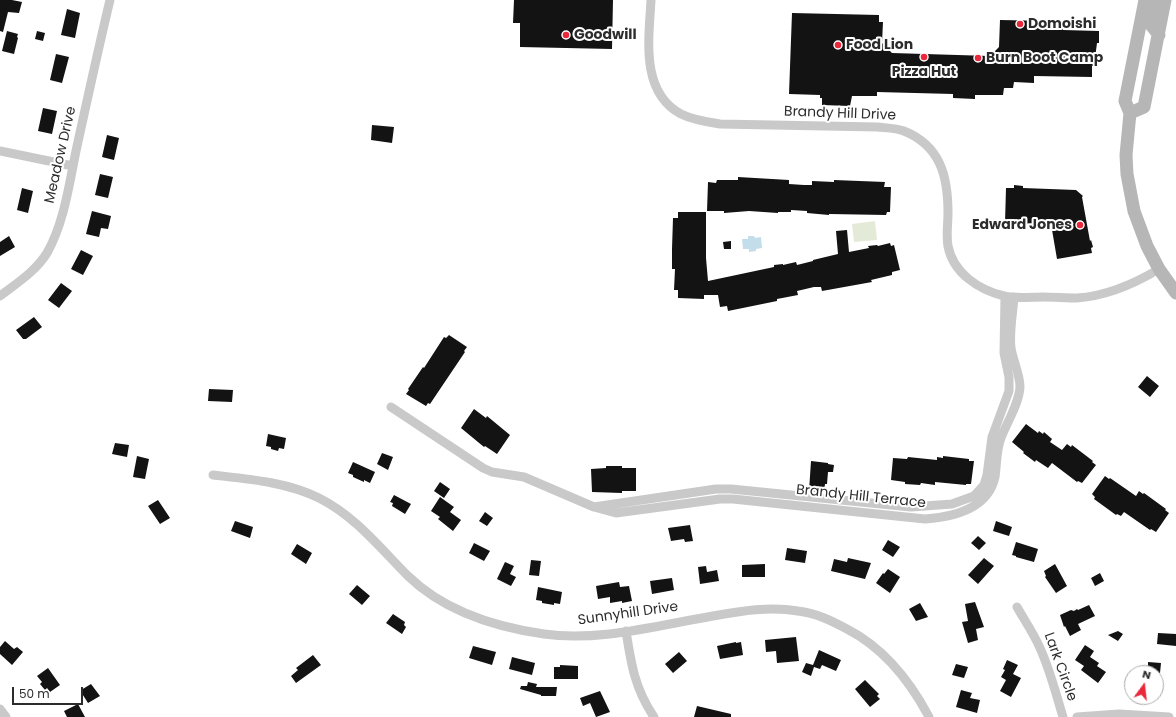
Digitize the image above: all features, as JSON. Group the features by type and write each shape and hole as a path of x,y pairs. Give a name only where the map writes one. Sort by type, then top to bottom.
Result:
{"main road":[{"path":"1145,0 1125,101 1130,113 1126,155 1130,188 1138,221 1147,246 1159,269 1176,293"},
{"path":"1152,0 1151,25 1158,35"},
{"path":"1130,113 1144,107 1165,0"}],"street":[{"name":"Meadow Drive","path":"0,296 37,266 53,241 59,225 74,166 110,0"},
{"name":"Brandy Hill Drive","path":"651,0 648,44 654,82 668,105 682,114 697,120 720,124 877,127 903,130 918,138 925,144 936,157 944,172 948,190 948,247 959,270 973,283 988,291 1009,297 1077,298 1114,291 1132,284 1159,269"},
{"path":"0,151 74,166"},
{"name":"Brandy Hill Terrace","path":"391,407 483,468 492,472 524,476 594,507 616,513 720,499 733,499 925,519 939,518 969,509 987,496 992,486 995,476 998,449 1020,389 1020,381 1012,356 1009,297"},
{"name":"Sunnyhill Drive","path":"212,475 243,478 273,484 302,491 319,498 351,518 410,577 430,594 459,611 491,623 517,630 560,636 592,636 734,612 764,609 799,611 817,615 831,620 852,631 882,653 909,683 929,717"},
{"name":"Lark Circle","path":"1017,607 1041,649 1063,717"},
{"path":"626,631 633,674 639,691 654,717"},
{"path":"0,709 6,717"},
{"path":"1077,717 1119,714 1169,717"}],"green space":[{"path":"875,221 877,240 854,242 852,224"}],"water":[{"path":"748,236 754,236 755,238 761,237 762,248 749,252 749,249 743,249 742,239 748,239"}],"building":[{"path":"0,0 22,2 19,13 8,12 3,32 0,31"},
{"name":"Goodwill","path":"514,0 613,0 612,49 520,47 520,23 513,23"},
{"path":"67,9 80,13 75,38 61,35"},
{"path":"792,13 879,15 879,22 883,22 882,43 892,53 990,56 999,47 1000,20 1050,21 1050,26 1063,26 1063,30 1099,31 1099,43 1097,43 1094,66 1092,66 1092,77 1034,76 1034,83 1014,82 1013,88 1004,88 1003,95 975,95 975,99 953,98 953,94 877,92 877,96 852,96 850,106 822,105 822,98 820,98 820,95 789,94"},
{"path":"7,31 18,34 14,54 2,51"},
{"path":"37,31 45,33 43,41 35,39"},
{"path":"56,54 69,57 62,83 50,80"},
{"path":"43,108 57,111 52,134 38,131"},
{"path":"372,125 394,127 392,143 371,140"},
{"path":"107,135 119,138 114,160 102,157"},
{"path":"100,174 113,177 108,198 95,195"},
{"path":"738,177 789,180 789,184 804,185 812,185 812,181 834,182 834,180 885,182 884,187 891,187 890,212 887,212 886,215 829,215 791,210 791,212 778,213 749,211 724,213 724,211 707,211 708,182 716,183 717,180 738,180"},
{"path":"1014,185 1023,186 1023,188 1076,190 1083,196 1090,241 1091,240 1093,247 1091,248 1092,253 1057,259 1051,224 1005,223 1006,188 1014,188"},
{"path":"22,188 33,191 28,213 17,210"},
{"path":"92,211 111,216 108,229 101,228 99,237 86,234"},
{"path":"678,212 706,212 706,258 708,281 774,267 774,265 783,265 796,262 797,265 838,254 836,231 847,230 849,252 869,248 868,246 878,246 890,243 891,246 894,245 900,270 892,272 892,275 871,280 872,282 822,291 821,287 814,287 797,291 798,295 777,299 777,301 728,311 727,306 720,307 718,295 704,295 704,299 678,298 678,290 674,290 675,269 672,269 672,249 673,218 678,218"},
{"path":"9,236 15,247 0,256 0,242"},
{"path":"731,241 731,249 724,249 723,242"},
{"path":"81,250 93,256 83,275 71,269"},
{"path":"61,283 72,291 59,308 48,300"},
{"path":"34,317 42,327 26,339 23,339 16,330"},
{"path":"449,335 467,347 430,404 428,403 426,406 406,394 444,337 446,338"},
{"path":"1147,376 1159,386 1150,397 1138,387"},
{"path":"209,389 233,390 232,402 208,401"},
{"path":"474,409 486,418 487,416 510,435 497,454 485,446 484,447 461,428"},
{"path":"1026,424 1038,433 1039,431 1043,434 1044,432 1052,439 1050,442 1062,450 1067,444 1071,447 1072,445 1093,461 1092,462 1096,465 1082,483 1077,482 1052,463 1048,468 1036,460 1035,462 1012,442"},
{"path":"268,434 286,438 284,449 279,448 278,451 266,446"},
{"path":"115,443 129,445 127,457 112,454"},
{"path":"382,453 393,457 388,470 377,464"},
{"path":"137,456 149,459 145,479 133,477"},
{"path":"943,456 974,461 971,484 966,485 935,482 935,485 921,483 920,485 905,484 905,482 891,480 893,458 907,459 908,457 937,460 937,457 943,458"},
{"path":"811,461 834,465 833,472 828,472 827,484 825,484 824,492 809,491"},
{"path":"353,462 375,472 370,483 353,477 353,475 348,473"},
{"path":"606,466 636,468 636,491 622,491 622,493 592,492 591,469 606,468"},
{"path":"1105,476 1136,496 1139,491 1143,494 1144,493 1166,509 1165,510 1169,513 1156,532 1151,529 1150,530 1124,512 1121,516 1116,515 1094,499 1095,497 1092,494"},
{"path":"440,482 450,489 444,498 434,491"},
{"path":"394,495 411,504 405,514 392,506 393,503 390,502"},
{"path":"440,497 454,507 450,512 461,520 453,531 438,519 440,517 431,511"},
{"path":"158,500 170,518 160,524 148,506"},
{"path":"485,512 493,518 487,526 479,521"},
{"path":"235,521 253,527 250,538 231,531"},
{"path":"996,521 1012,527 1009,536 993,531"},
{"path":"690,525 693,541 685,542 684,539 671,541 668,528"},
{"path":"978,536 986,543 979,550 971,543"},
{"path":"888,540 900,547 893,557 882,550"},
{"path":"1016,542 1038,549 1034,562 1012,555"},
{"path":"474,543 490,551 484,561 469,553"},
{"path":"297,544 312,553 306,564 291,554"},
{"path":"787,548 807,551 805,563 785,560"},
{"path":"848,558 871,563 865,579 831,571 834,559 847,562"},
{"path":"984,558 994,566 978,584 968,575"},
{"path":"531,560 541,561 539,576 529,575"},
{"path":"505,562 514,566 510,574 516,577 511,586 497,579"},
{"path":"765,564 765,577 742,577 742,565"},
{"path":"1055,564 1067,586 1056,593 1045,577 1044,571"},
{"path":"706,566 707,572 717,570 719,581 700,584 698,567"},
{"path":"888,569 900,577 890,593 876,583"},
{"path":"1100,573 1104,581 1095,586 1091,578"},
{"path":"672,578 674,590 652,594 650,581"},
{"path":"619,582 620,587 629,586 632,601 610,603 610,597 598,599 596,586"},
{"path":"357,585 370,596 362,605 349,594"},
{"path":"538,587 562,592 560,604 554,603 554,605 542,603 542,601 536,600"},
{"path":"975,602 984,627 976,629 978,640 968,643 962,622 968,621 965,604"},
{"path":"920,603 928,617 916,621 909,609"},
{"path":"1089,605 1095,616 1078,624 1081,630 1070,636 1065,626 1064,627 1060,615"},
{"path":"393,614 405,622 404,625 406,627 402,634 386,623"},
{"path":"1118,631 1123,634 1118,641 1108,635"},
{"path":"1158,633 1176,634 1176,646 1157,644"},
{"path":"796,637 799,661 777,663 776,651 766,652 765,640"},
{"path":"5,641 14,649 17,647 23,652 12,665 0,654 0,647"},
{"path":"741,642 743,655 720,659 717,646"},
{"path":"1085,645 1094,651 1090,657 1099,663 1097,666 1106,672 1098,683 1081,670 1084,666 1075,660"},
{"path":"473,646 496,652 492,665 469,658"},
{"path":"819,650 841,660 836,671 822,665 820,669 814,667 811,676 802,672 806,663 813,665"},
{"path":"679,652 687,661 673,673 665,664"},
{"path":"313,655 321,665 296,683 291,676 298,670 296,668"},
{"path":"512,657 535,663 532,675 509,669"},
{"path":"1007,660 1018,665 1013,674 1021,678 1011,697 1000,691 1006,680 1001,677 1005,670 1003,669"},
{"path":"1148,662 1161,663 1161,665 1148,665"},
{"path":"956,664 968,667 964,678 952,675"},
{"path":"560,665 578,666 578,679 554,679 554,667 560,667"},
{"path":"48,668 60,685 50,692 47,688 45,690 40,684 42,682 37,676"},
{"path":"865,680 879,694 877,696 880,699 870,707 855,689"},
{"path":"528,682 537,684 536,687 557,687 556,696 541,696 520,689 521,686 527,686"},
{"path":"91,684 100,696 88,703 81,690"},
{"path":"961,690 972,693 970,698 980,700 977,713 956,707"},
{"path":"600,691 610,712 596,717 590,703 583,706 580,698"},
{"path":"78,704 85,717 67,717 64,711"},
{"path":"697,706 731,714 731,717 694,717"}],"place":[{"name":"Domoishi","path":"1020,24"},
{"name":"Goodwill","path":"566,35"},
{"name":"Food Lion","path":"838,45"},
{"name":"Pizza Hut","path":"924,57"},
{"name":"Burn Boot Camp","path":"978,58"},
{"name":"Edward Jones","path":"1080,225"}]}
